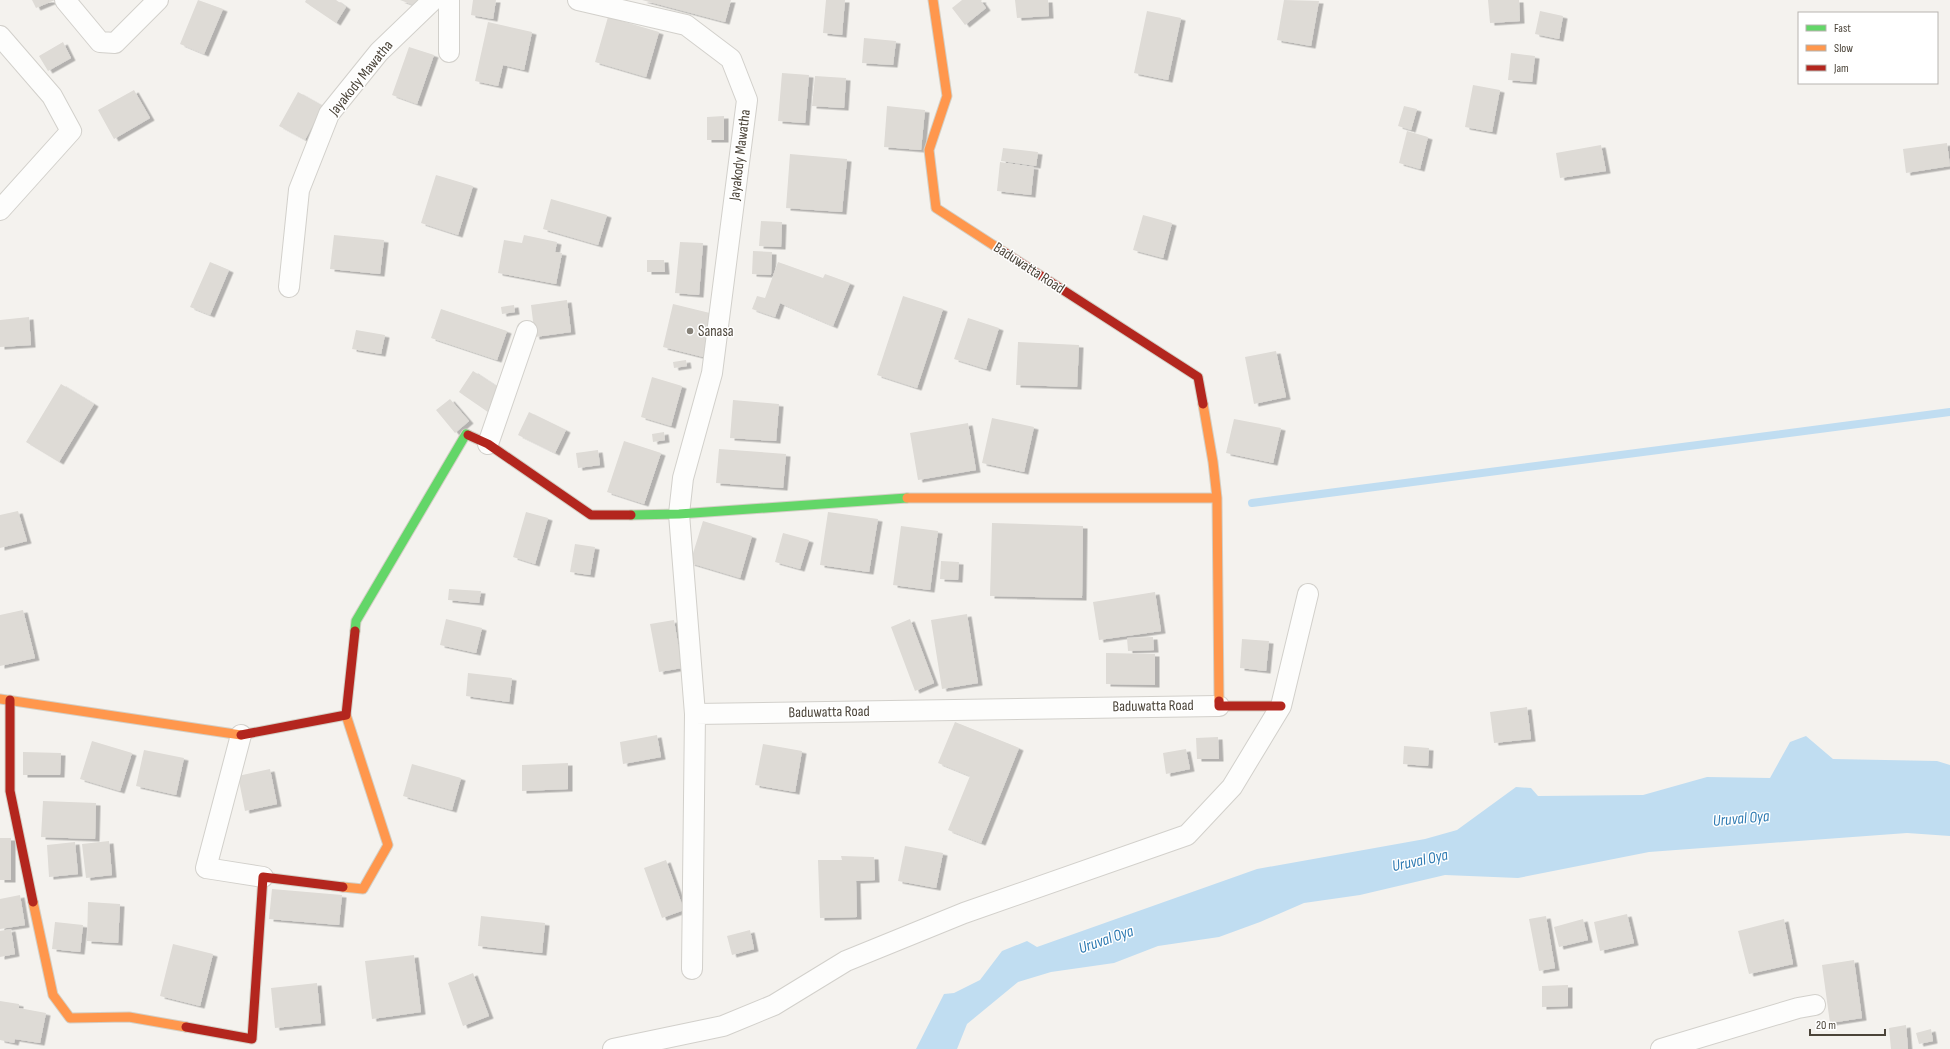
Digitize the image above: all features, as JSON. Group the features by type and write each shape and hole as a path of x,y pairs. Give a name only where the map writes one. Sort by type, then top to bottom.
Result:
{"street":[{"path":"65,0 100,42 115,43 158,0"},
{"name":"Jayakody Mawatha","path":"289,287 299,190 329,114 379,52 433,0"},
{"path":"449,52 450,0"},
{"name":"Jayakody Mawatha","path":"578,0 686,26 731,59 747,100 712,373 683,478 695,714"},
{"name":"Baduwatta Road","path":"933,0 946,96 929,150 936,208 1198,377 1213,462 1217,498 1219,706"},
{"path":"0,36 52,96 71,131 0,210"},
{"path":"488,444 527,331"},
{"path":"241,735 206,868 263,877 364,889 388,845 346,715 356,621 466,434 488,444 591,515 685,513 925,498 1217,498"},
{"path":"613,1049 723,1026 774,1005 846,961 956,916 1187,835 1232,787 1281,706 1308,594"},
{"path":"0,699 241,735 346,715"},
{"path":"10,700 10,791 53,995 70,1018 128,1016 252,1044 263,877"},
{"name":"Baduwatta Road","path":"695,714 1281,706"},
{"path":"692,969 695,714"},
{"path":"1661,1049 1798,1008 1815,1005"}],"water":[{"name":"Uruval Oya","path":"1806,736 1833,759 1937,761 1950,765 1950,836 1907,833 1649,852 1518,878 1445,875 1360,895 1304,903 1260,922 1219,937 1158,946 1114,963 1051,972 1018,982 967,1024 957,1049 916,1049 944,994 954,993 980,980 1002,951 1027,941 1037,947 1257,869 1425,839 1457,830 1516,787 1531,788 1538,796 1643,795 1707,777 1770,778 1790,742"}],"building":[{"path":"32,0 55,0 36,8"},
{"path":"198,0 223,9 204,54 180,44"},
{"path":"306,0 336,0 346,7 336,23 305,2"},
{"path":"400,0 418,0 416,6"},
{"path":"473,0 496,0 493,19 471,15"},
{"path":"642,0 731,0 725,22"},
{"path":"826,0 845,0 842,35 823,33"},
{"path":"962,0 982,0 981,1 986,8 965,25 952,8"},
{"path":"1015,0 1048,0 1049,16 1017,18"},
{"path":"1284,0 1319,1 1311,46 1277,40"},
{"path":"1488,0 1519,0 1520,21 1490,23"},
{"path":"1147,11 1181,18 1168,80 1134,73"},
{"path":"1540,11 1563,16 1559,39 1535,34"},
{"path":"608,17 659,32 646,77 595,62"},
{"path":"488,22 532,32 524,70 503,65 498,86 475,81"},
{"path":"864,38 896,41 893,65 862,63"},
{"path":"63,42 71,58 48,71 39,56"},
{"path":"409,47 434,55 417,104 392,95"},
{"path":"1511,53 1535,56 1532,82 1508,80"},
{"path":"782,73 809,75 805,123 778,121"},
{"path":"815,76 846,78 844,108 812,106"},
{"path":"1473,85 1500,90 1492,132 1465,127"},
{"path":"134,90 150,118 114,139 98,110"},
{"path":"298,92 323,106 305,140 279,126"},
{"path":"887,106 925,110 921,150 884,147"},
{"path":"1404,106 1417,109 1411,130 1398,126"},
{"path":"724,116 724,140 707,140 707,117"},
{"path":"1407,131 1428,137 1420,169 1399,163"},
{"path":"1947,143 1950,166 1906,173 1903,149"},
{"path":"1601,145 1606,171 1560,178 1556,153"},
{"path":"1003,148 1038,152 1036,166 1001,161"},
{"path":"790,154 847,159 842,212 786,208"},
{"path":"1000,162 1034,167 1031,195 997,191"},
{"path":"436,175 473,186 458,235 421,223"},
{"path":"551,199 607,215 598,245 543,229"},
{"path":"1143,215 1172,223 1163,258 1133,250"},
{"path":"761,221 782,222 781,247 759,246"},
{"path":"334,235 384,240 380,274 330,269"},
{"path":"524,235 557,242 555,252 562,253 556,284 498,273 504,240 522,243"},
{"path":"680,242 703,243 699,295 675,293"},
{"path":"753,251 772,252 771,275 752,274"},
{"path":"647,260 664,260 665,272 647,272"},
{"path":"210,262 229,270 210,315 190,307"},
{"path":"778,262 823,278 825,274 850,283 833,326 780,303 775,317 752,309 757,296 765,298"},
{"path":"903,296 943,309 917,388 877,375"},
{"path":"567,300 571,332 535,337 531,305"},
{"name":"Sanasa","path":"673,304 718,315 707,358 663,347"},
{"path":"514,305 515,312 502,314 501,307"},
{"path":"441,309 507,331 497,360 431,338"},
{"path":"29,317 31,345 0,347 0,320"},
{"path":"968,318 999,328 986,369 954,359"},
{"path":"356,330 385,335 381,354 352,349"},
{"path":"1018,342 1079,345 1077,387 1016,385"},
{"path":"1276,351 1286,397 1254,404 1245,357"},
{"path":"686,360 687,366 674,368 673,362"},
{"path":"473,371 502,390 488,412 459,392"},
{"path":"652,377 682,386 671,426 641,417"},
{"path":"61,384 94,404 59,462 26,442"},
{"path":"450,399 469,421 455,433 436,410"},
{"path":"733,400 779,404 776,441 730,438"},
{"path":"529,412 566,430 555,453 518,435"},
{"path":"992,418 1034,427 1024,472 982,463"},
{"path":"1234,419 1281,428 1273,463 1226,453"},
{"path":"968,423 976,470 918,480 910,433"},
{"path":"664,432 665,440 653,442 652,434"},
{"path":"624,441 661,453 644,504 607,492"},
{"path":"719,449 786,454 783,488 716,483"},
{"path":"598,450 600,465 578,468 576,453"},
{"path":"18,511 27,541 0,548 0,515"},
{"path":"526,512 548,518 535,564 513,557"},
{"path":"828,512 878,519 869,572 820,565"},
{"path":"703,521 752,536 740,578 690,563"},
{"path":"992,523 1083,526 1082,598 990,596"},
{"path":"901,526 938,531 930,590 893,585"},
{"path":"783,533 809,540 800,569 775,562"},
{"path":"575,544 595,547 590,575 570,572"},
{"path":"941,561 959,562 958,580 940,579"},
{"path":"449,589 481,591 479,603 448,600"},
{"path":"1155,592 1161,631 1099,640 1093,602"},
{"path":"23,610 35,658 0,666 0,615"},
{"path":"967,614 978,683 942,689 931,620"},
{"path":"446,619 482,628 476,653 440,645"},
{"path":"910,619 934,683 915,691 891,627"},
{"path":"674,620 682,668 659,672 650,624"},
{"path":"1153,637 1154,650 1128,651 1127,638"},
{"path":"1242,639 1269,641 1266,671 1240,668"},
{"path":"1106,653 1155,654 1155,685 1106,684"},
{"path":"468,673 512,678 509,702 466,696"},
{"path":"1527,707 1531,739 1494,743 1490,712"},
{"path":"955,722 1019,748 981,843 948,830 970,776 938,763"},
{"path":"657,735 661,757 623,764 620,742"},
{"path":"1218,737 1219,759 1197,759 1196,738"},
{"path":"92,741 132,753 120,791 80,779"},
{"path":"763,744 802,751 795,792 755,785"},
{"path":"1404,746 1429,748 1428,766 1403,764"},
{"path":"1186,749 1190,769 1166,774 1163,753"},
{"path":"144,750 184,758 176,795 136,786"},
{"path":"23,752 61,753 60,775 23,775"},
{"path":"568,763 568,789 522,791 522,765"},
{"path":"412,764 461,778 452,810 403,796"},
{"path":"270,769 277,804 245,811 238,776"},
{"path":"43,801 96,803 95,839 41,837"},
{"path":"0,838 11,838 11,880 0,880"},
{"path":"109,841 112,875 86,878 82,844"},
{"path":"75,842 78,874 49,877 47,845"},
{"path":"905,846 943,853 936,888 898,881"},
{"path":"841,856 874,857 875,880 856,881 857,917 820,918 818,860 842,860"},
{"path":"666,860 684,910 662,918 644,868"},
{"path":"272,889 342,895 339,925 269,919"},
{"path":"20,895 25,925 0,929 0,899"},
{"path":"88,902 120,904 118,943 87,941"},
{"path":"1627,914 1634,943 1600,951 1594,922"},
{"path":"481,916 545,923 542,953 478,946"},
{"path":"1546,916 1555,968 1539,971 1529,919"},
{"path":"1583,919 1588,940 1559,947 1554,927"},
{"path":"1784,919 1793,964 1749,974 1738,931"},
{"path":"55,922 83,925 80,952 52,949"},
{"path":"11,929 15,954 0,957 0,931"},
{"path":"750,930 754,949 732,955 727,936"},
{"path":"173,944 213,954 200,1006 160,996"},
{"path":"414,955 421,1012 372,1019 365,961"},
{"path":"1854,960 1862,1018 1830,1023 1822,965"},
{"path":"473,973 489,1016 463,1026 448,983"},
{"path":"317,983 321,1023 275,1028 271,988"},
{"path":"1568,985 1568,1006 1542,1007 1542,986"},
{"path":"0,1001 19,1004 19,1008 46,1013 40,1043 15,1039 14,1043 0,1040"},
{"path":"1906,1025 1908,1049 1891,1049 1889,1028"},
{"path":"1931,1029 1933,1041 1919,1044 1916,1033"}],"waterway":[{"path":"1252,503 1950,412"}],"traffic: fast":[{"path":"355,631 356,621 466,434 468,435"},
{"path":"631,515 679,514 907,498"}],"traffic: slow":[{"path":"933,0 947,96 929,150 936,208 1004,252"},
{"path":"1203,404 1213,462 1217,498 1219,701"},
{"path":"907,498 1217,498"},
{"path":"0,699 241,735"},
{"path":"343,887 363,889 388,845 346,715"},
{"path":"33,902 53,995 70,1018 129,1017 186,1027"}],"traffic: jam":[{"path":"1004,252 1198,377 1203,404"},
{"path":"468,435 488,444 591,515 631,515"},
{"path":"241,735 346,715 355,631"},
{"path":"10,700 10,791 33,902"},
{"path":"1219,701 1219,706 1281,706"},
{"path":"186,1027 252,1039 263,877 343,887"}],"place":[{"name":"Sanasa","path":"690,331"}]}
